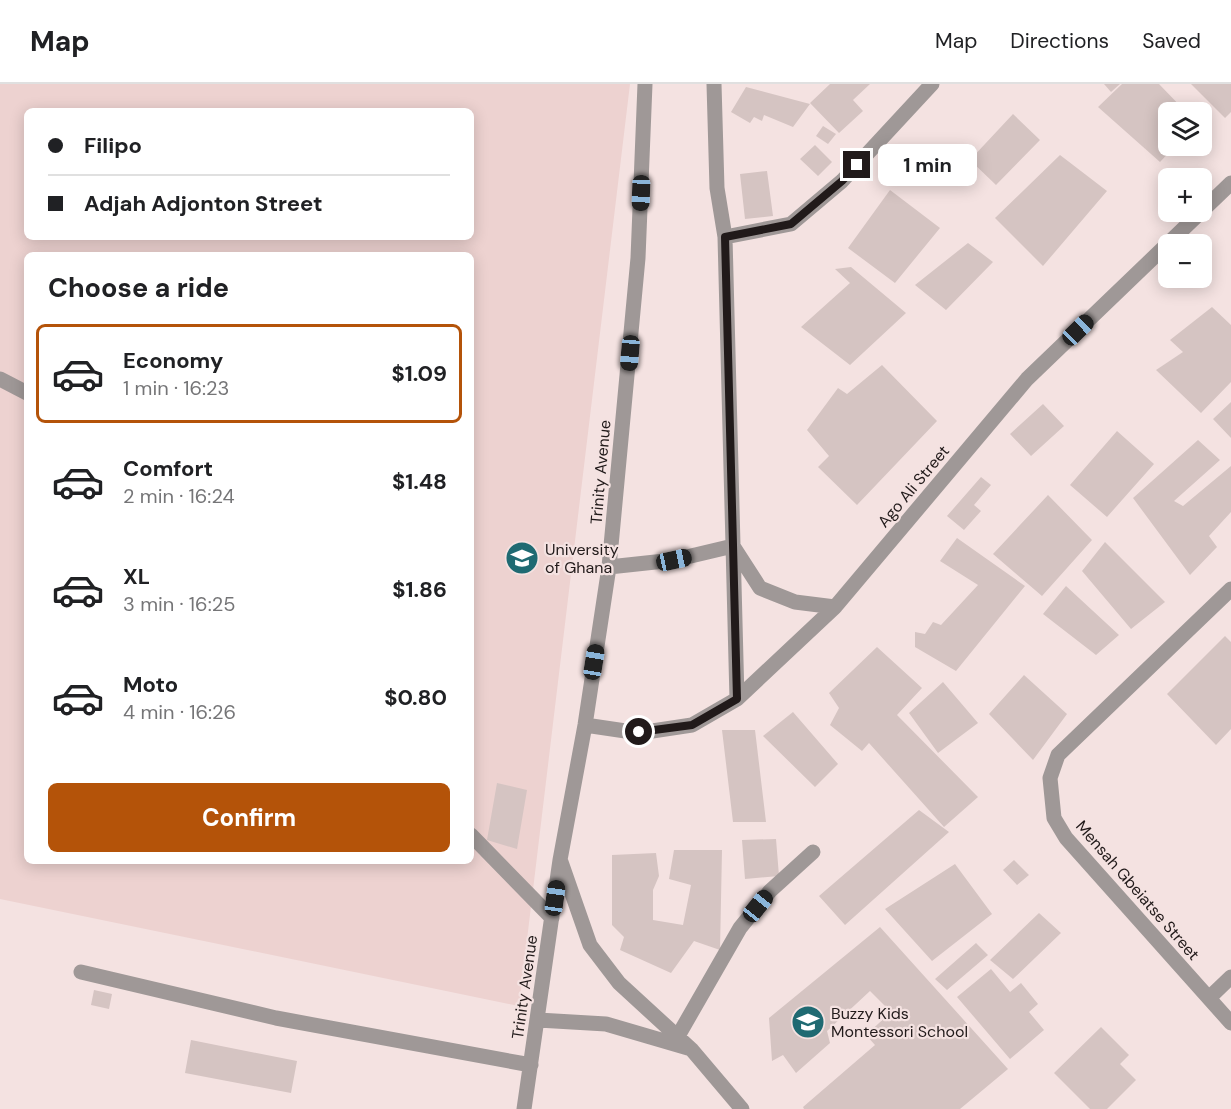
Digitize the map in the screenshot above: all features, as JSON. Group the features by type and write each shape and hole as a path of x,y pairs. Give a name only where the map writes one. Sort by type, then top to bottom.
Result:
{"street":[{"name":"Trinity Avenue","path":"524,1109 560,860 585,725 609,567 638,258 645,84"},
{"path":"714,84 717,188 725,237 737,699"},
{"path":"725,237 791,224 842,181 932,84"},
{"name":"Ago Ali Street","path":"585,725 639,732 692,725 737,699 835,607 1027,379 1231,183"},
{"path":"0,379 24,391"},
{"path":"609,567 674,560 733,546"},
{"path":"733,546 760,588 795,602 835,607"},
{"name":"Mensah Gbeiatse Street","path":"1231,590 1058,755 1050,778 1054,818 1066,838 1231,1023"},
{"path":"474,838 552,918"},
{"path":"678,1036 740,928 770,891 813,852"},
{"path":"560,860 590,945 619,983 692,1050 742,1109"},
{"path":"81,972 276,1018 531,1065"},
{"path":"1209,998 1231,977"},
{"path":"538,1020 606,1024 692,1050"}],"shaded area":[{"name":"University of Ghana","path":"0,84 630,84 519,1006 0,899"}],"building":[{"path":"830,84 870,84 853,100 863,111 839,133 810,103"},
{"path":"1104,84 1120,84 1111,92"},
{"path":"1122,84 1159,84 1176,102 1158,102 1158,156 1166,156 1160,162 1098,107"},
{"path":"1191,84 1231,84 1231,112 1225,118 1212,105 1212,102 1209,102"},
{"path":"746,87 810,104 793,127 764,115 762,121 754,117 750,123 731,112"},
{"path":"1013,114 1040,140 996,185 970,160"},
{"path":"823,126 836,134 828,144 816,136"},
{"path":"815,145 832,162 818,176 800,159"},
{"path":"1060,155 1107,191 1043,266 995,218"},
{"path":"767,171 773,216 745,219 740,174"},
{"path":"890,190 940,228 895,283 848,248"},
{"path":"968,243 993,262 946,310 915,285"},
{"path":"851,267 906,313 850,365 801,327 850,283 835,269"},
{"path":"1212,307 1231,325 1231,382 1201,413 1156,370 1183,352 1170,340"},
{"path":"882,365 937,421 857,505 818,467 829,456 807,430 838,388 847,394"},
{"path":"1231,402 1231,438 1213,419"},
{"path":"1043,404 1064,426 1031,456 1010,434"},
{"path":"1117,431 1154,464 1107,517 1070,485"},
{"path":"1198,440 1220,460 1174,501 1183,506 1231,466 1231,512 1209,536 1217,547 1190,575 1133,498"},
{"path":"981,477 991,485 974,505 981,511 964,530 947,516"},
{"path":"1048,495 1092,540 1042,596 993,554"},
{"path":"957,538 1025,586 956,671 915,647 915,632 925,634 933,622 941,625 978,585 940,561"},
{"path":"1105,542 1165,602 1131,629 1082,571"},
{"path":"1066,586 1119,635 1096,655 1043,614"},
{"path":"1225,636 1231,642 1231,729 1216,745 1167,694"},
{"path":"877,647 922,688 897,715 978,797 944,827 869,743 862,751 830,725 839,708 829,693"},
{"path":"1024,675 1067,714 1033,760 989,714"},
{"path":"943,682 978,723 938,753 909,713"},
{"path":"793,712 838,764 815,787 763,736"},
{"path":"722,730 755,730 766,822 733,822"},
{"path":"497,783 527,790 517,849 487,840"},
{"path":"919,810 949,832 845,925 819,896"},
{"path":"776,839 779,876 745,879 742,840"},
{"path":"674,850 722,850 720,950 694,941 671,973 620,950 624,937 612,925 612,855 656,853 659,876 653,890 653,920 683,925 691,885 669,879"},
{"path":"1014,860 1029,875 1017,885 1003,870"},
{"path":"955,864 992,914 932,961 885,909"},
{"path":"1039,913 1061,933 1013,979 990,960"},
{"path":"880,927 1008,1069 960,1109 804,1109 803,1107 875,1045 866,1035 891,1012 870,991 827,1031 830,1043 796,1073 783,1055 772,1061 769,1018"},
{"path":"976,943 988,955 947,990 935,979"},
{"path":"991,969 1010,992 1021,983 1038,1004 1029,1012 1044,1030 1010,1059 957,997"},
{"path":"94,990 112,994 109,1009 91,1005"},
{"path":"1101,1027 1129,1055 1120,1064 1136,1080 1107,1109 1090,1109 1054,1073"},
{"path":"191,1040 297,1061 291,1093 185,1073"}],"place":[{"name":"University of Ghana","path":"522,558"},
{"name":"Buzzy Kids Montessori School","path":"808,1022"}],"route":[{"path":"639,732 692,725 737,699 725,237 791,224 842,181 857,165"}]}
